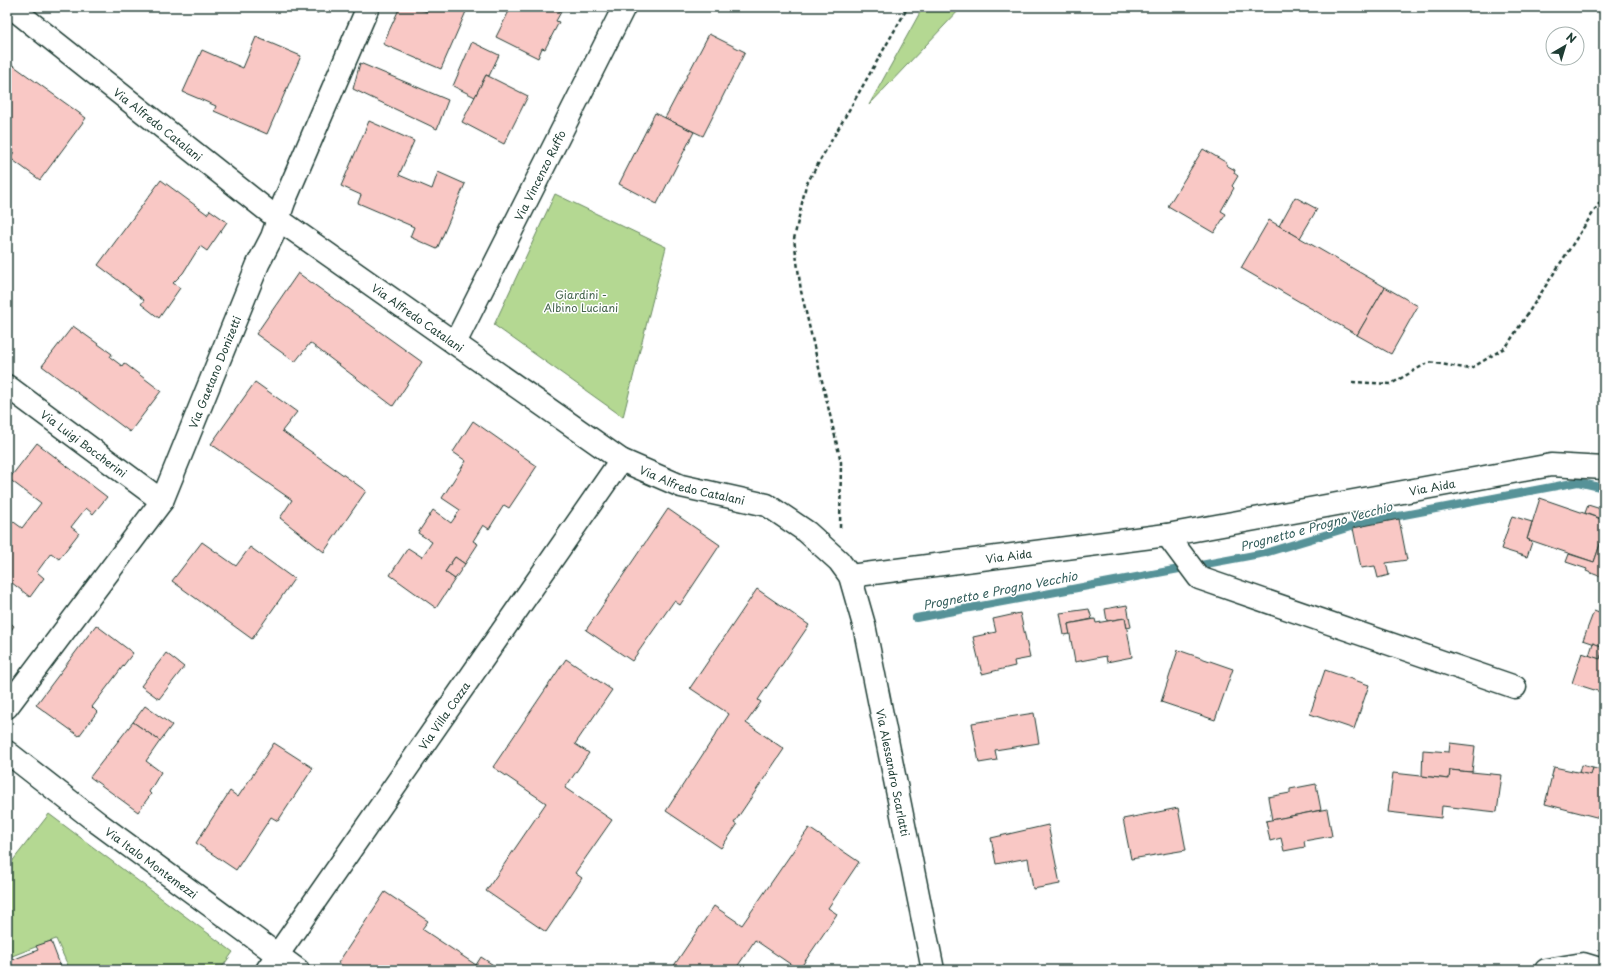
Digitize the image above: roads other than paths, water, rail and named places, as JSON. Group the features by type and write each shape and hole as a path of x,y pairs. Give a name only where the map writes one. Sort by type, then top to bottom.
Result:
{"street":[{"name":"Via Alfredo Catalani","path":"11,7 278,219 621,460 681,486 767,505 807,532 845,568"},
{"name":"Via Gaetano Donizetti","path":"7,707 162,500 258,264 272,237 278,219 368,7"},
{"name":"Via Vincenzo Ruffo","path":"455,343 624,7"},
{"name":"Via Luigi Boccherini","path":"7,386 162,500"},
{"name":"Via Villa Cozza","path":"272,962 621,460"},
{"name":"Via Aida","path":"845,568 1167,535 1551,465 1604,468"},
{"path":"1167,535 1199,578 1515,687"},
{"name":"Via Alessandro Scarlatti","path":"845,568 864,625 933,970"},
{"name":"Via Italo Montemezzi","path":"7,752 272,962 298,970"},
{"path":"1546,970 1583,964 1603,970"}],"waterway":[{"name":"Prognetto e Progno Vecchio","path":"916,618 1265,553 1367,522 1578,482 1604,488"}],"park label":[{"name":"Giardini - Albino Luciani","path":"581,300"}]}
